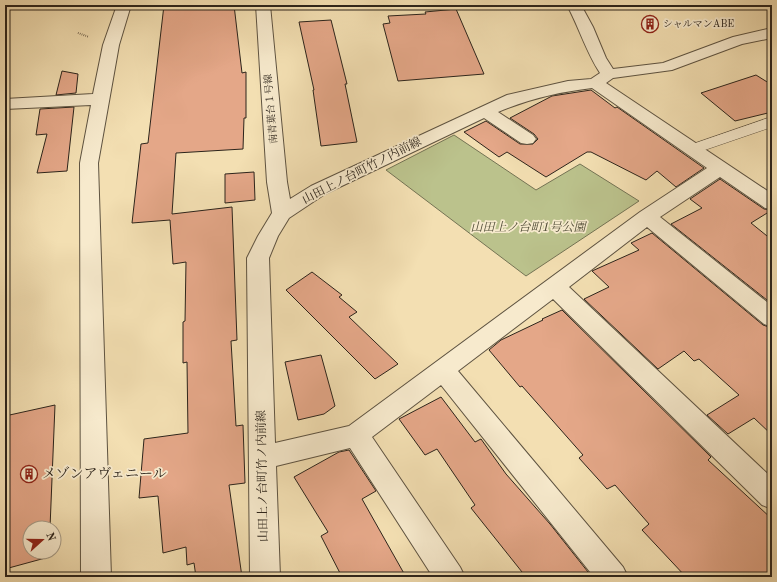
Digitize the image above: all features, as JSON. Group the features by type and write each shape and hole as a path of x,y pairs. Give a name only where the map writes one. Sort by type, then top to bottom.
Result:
{"street":[{"path":"96,577 89,163 111,45 124,5"},
{"name":"南青葉台１号線","path":"263,5 277,182 282,213"},
{"path":"574,5 586,27 598,58 602,78 719,169 772,203"},
{"name":"山田上ノ台町竹ノ内前線","path":"266,577 258,258 268,236 282,213 318,190 485,110 513,99 602,78 666,67 738,40 772,33"},
{"path":"5,104 102,99"},
{"path":"485,110 527,140"},
{"path":"262,458 356,435 647,217 719,169"},
{"path":"647,217 772,318"},
{"path":"554,286 772,496"},
{"path":"443,370 613,577"},
{"path":"356,435 450,577"}],"lane":[{"path":"693,149 768,123"}],"green space":[{"name":"山田上ノ台町1号公園","path":"454,135 536,190 580,164 639,201 526,276 386,170"}],"building":[{"path":"164,5 234,5 242,73 246,72 246,118 244,118 243,149 176,153 172,214 232,207 237,340 231,341 236,426 243,425 245,483 229,485 242,577 196,577 194,563 187,565 186,547 163,553 158,496 139,498 144,439 188,433 187,362 183,363 183,322 185,321 186,262 173,264 170,220 132,223 141,144 148,143"},
{"path":"456,9 484,74 398,81 383,24 390,23 388,16 426,14 425,12"},
{"path":"331,20 347,84 345,84 357,142 321,146 314,90 299,22"},
{"path":"62,71 78,74 76,93 56,95"},
{"path":"756,75 772,85 772,112 735,121 701,93"},
{"path":"591,90 704,168 676,187 657,171 646,180 591,152 587,152 546,177 507,152 499,157 464,132 486,121 520,144 533,144 538,139 534,134 510,118 552,96"},
{"path":"74,107 67,171 37,173 47,134 36,135 40,109"},
{"path":"254,172 255,200 225,203 225,174"},
{"path":"720,179 764,209 772,210 751,223 772,240 772,304 671,224 702,208 690,199"},
{"path":"652,233 763,325 772,328 772,435 754,418 728,434 707,415 739,395 699,359 694,361 684,351 658,369 584,299 609,287 592,271 639,250 631,243"},
{"path":"312,272 342,295 339,297 357,312 349,317 398,364 375,379 286,290"},
{"path":"562,310 711,457 708,460 772,519 772,577 686,577 642,530 649,524 615,485 607,489 579,458 583,455 522,386 520,387 489,350 501,340"},
{"path":"321,355 335,406 324,414 298,420 285,362"},
{"path":"441,397 475,442 481,439 506,474 550,524 592,577 526,577 471,508 475,505 437,449 425,455 399,419"},
{"name":"メゾンアヴェニール","path":"55,405 50,520 22,520 22,560 38,560 5,569 5,416"},
{"path":"349,450 376,491 362,499 406,577 342,577 321,536 328,532 294,477 339,452"}],"place":[{"name":"シャルマンABE","path":"650,24"},
{"name":"メゾンアヴェニール","path":"29,474"}]}
